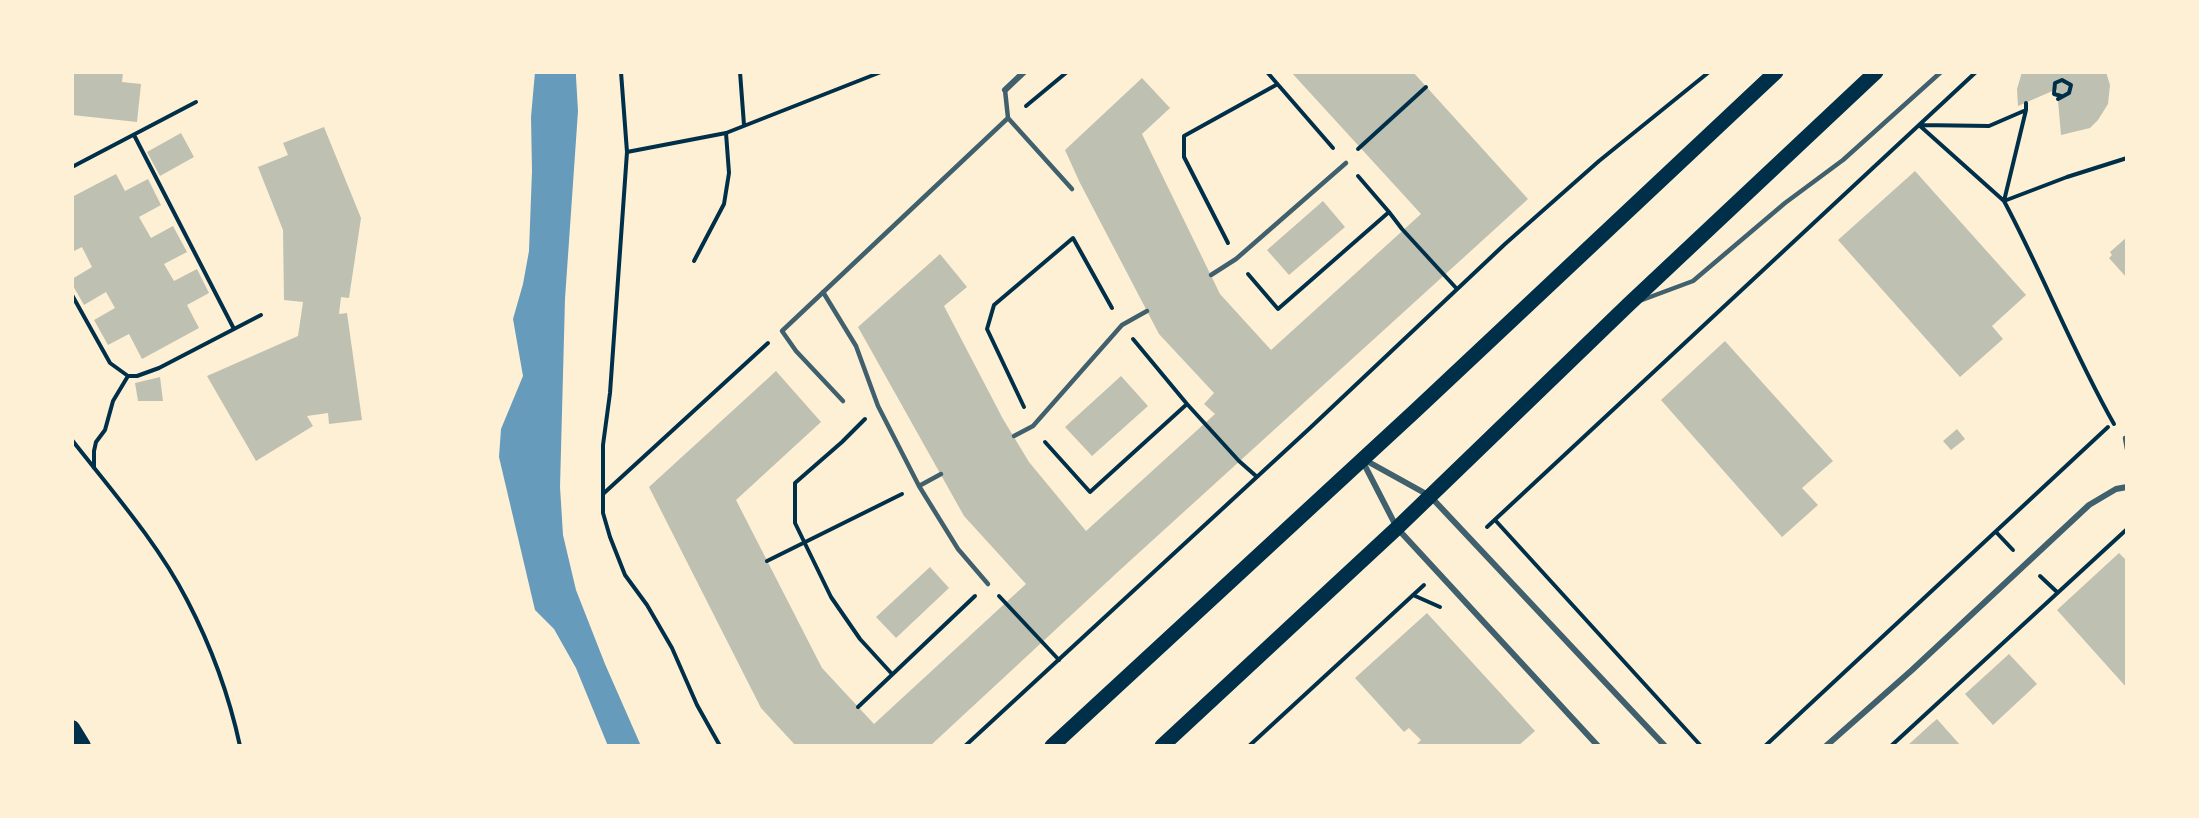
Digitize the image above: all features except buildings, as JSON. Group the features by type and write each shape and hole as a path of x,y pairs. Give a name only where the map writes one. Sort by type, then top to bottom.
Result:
{"highway":[{"path":"72,728 83,746"}],"main road":[{"path":"1052,746 1415,411 1776,72"},
{"path":"1162,746 1397,528 1628,305 1876,72"}],"street":[{"path":"1005,90 1024,72"},
{"path":"1361,459 1430,496 1665,746"},
{"path":"1361,459 1397,528 1598,746"},
{"path":"1826,746 1912,670 2089,505 2116,489 2127,487"}],"lane":[{"path":"1628,305 1693,281 1785,203 1843,160 1941,72"},
{"path":"1005,90 1008,118 1072,189"},
{"path":"843,401 796,351 782,331 1008,118"},
{"path":"1211,275 1236,259 1346,163"},
{"path":"823,292 856,346 878,406 919,486 958,549 988,584"},
{"path":"1014,436 1033,426 1122,326 1147,311"},
{"path":"2126,438 2127,448"},
{"path":"919,486 941,474"}],"path":[{"path":"621,72 627,152 610,393 603,445 605,521 625,575 672,648 697,705 720,746"},
{"path":"740,72 744,125"},
{"path":"627,152 726,133 881,72"},
{"path":"1008,118 1030,104 1066,72"},
{"path":"1267,72 1276,85 1184,136 1184,157 1236,259 1278,309 1389,213 1457,289"},
{"path":"965,746 1599,160 1709,72"},
{"path":"1472,541 1976,72"},
{"path":"2062,80 2071,85 2069,93 2060,98 2053,91 2055,83 2062,80"},
{"path":"1346,163 1426,87"},
{"path":"72,167 196,102"},
{"path":"2004,201 2026,103"},
{"path":"1919,125 1989,126 2026,111"},
{"path":"1919,125 2004,201 2114,423 2126,438"},
{"path":"694,261 724,204 729,173 726,133"},
{"path":"134,135 234,329"},
{"path":"2004,201 2067,177 2127,158"},
{"path":"1073,238 994,304 987,329 1033,426 1090,492 1187,404 1239,461 1256,476"},
{"path":"72,295 110,363 128,376 137,376 159,368 261,315"},
{"path":"603,495 782,331"},
{"path":"94,469 96,442 105,430 113,401 128,376"},
{"path":"878,406 842,442 795,483 795,523 831,597 860,639 892,674"},
{"path":"1765,746 2098,435 2114,423"},
{"path":"72,440 152,544 187,598 219,669 240,746"},
{"path":"767,561 919,486"},
{"path":"1495,519 1701,746"},
{"path":"1891,746 2127,530"},
{"path":"1248,746 1438,572"},
{"path":"858,706 988,584 1059,660"}],"water":[{"path":"535,72 576,72 578,111 565,299 560,487 563,535 576,590 641,746 608,746 576,668 554,629 535,610 499,457 501,429 523,376 513,319 529,251 532,171 531,117"}]}
